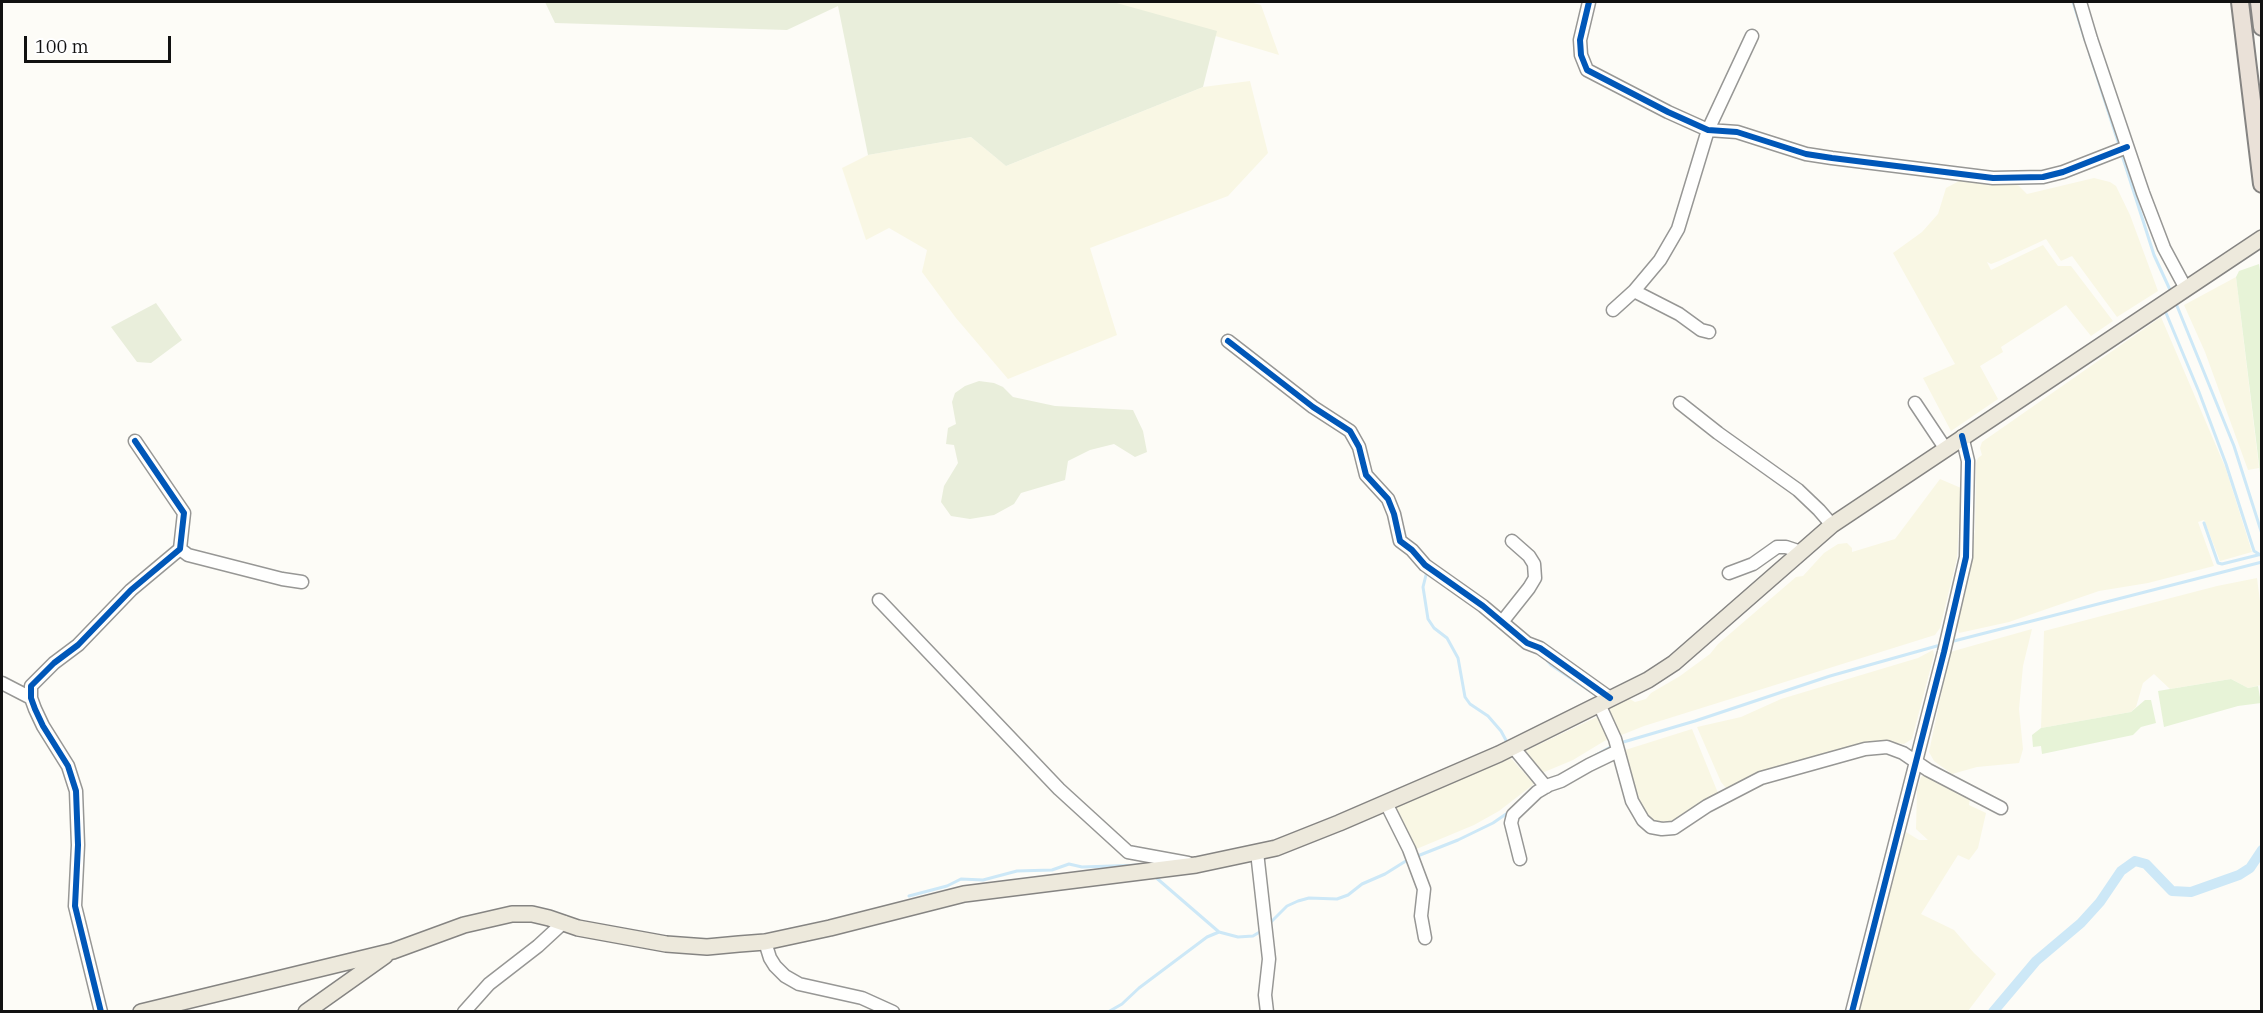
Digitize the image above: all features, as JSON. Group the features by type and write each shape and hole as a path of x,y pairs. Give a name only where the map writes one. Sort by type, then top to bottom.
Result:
{"highway":[{"path":"2240,2 2262,184"},
{"path":"2259,2 2262,27"}],"main road":[{"path":"141,1011 393,951 487,919 512,915 532,914 578,928 666,944 707,947 765,942 873,918 964,894 1196,865 1276,848 1511,748 1647,680 1674,663 1832,525 1962,436 2262,238"},
{"path":"306,1011 393,951"}],"street":[{"path":"1589,2 1580,40 1581,55 1587,70 1708,130 1737,132 1806,154 1823,157 1993,178 2053,175 2122,149"},
{"path":"2080,2 2122,149 2164,248 2177,293"},
{"path":"1613,310 1634,291 1659,260 1678,230 1708,130 1752,36"},
{"path":"1634,291 1679,314 1709,333"},
{"path":"1228,341 1313,407 1350,430 1359,447 1365,476 1388,499 1400,541 1428,567 1527,643 1539,648 1603,702 1632,801 1643,820 1652,827 1674,828 1739,788 1788,769 1865,749 1887,747 2001,808"},
{"path":"1680,403 1798,490 1832,525"},
{"path":"1915,403 1945,448"},
{"path":"1852,1011 1966,557 1968,461 1962,436"},
{"path":"101,1011 75,906 78,845 74,781 60,752 43,726 31,698 31,686 39,676 78,645 130,591 180,549 184,513 135,441"},
{"path":"1502,622 1535,578 1534,564 1512,541"},
{"path":"1729,573 1753,564 1777,547 1786,546 1801,552"},
{"path":"180,549 188,555 302,582"},
{"path":"879,600 1059,789 1128,852 1196,865"},
{"path":"2,683 31,698"},
{"path":"1520,859 1511,823 1513,815 1536,792 1589,765 1616,745"},
{"path":"1511,748 1546,787"},
{"path":"1386,803 1409,849 1424,889 1421,916 1425,938"},
{"path":"1257,852 1269,959 1265,996 1267,1011"},
{"path":"464,1011 489,984 538,946 564,922"},
{"path":"765,942 775,966 785,976 799,984 862,998 893,1011"}],"shaded area":[{"path":"1102,2 1249,2 1261,5 1279,55"},
{"path":"1250,81 1268,153 1228,196 1090,248 1117,335 1008,379 956,318 922,272 927,250 889,228 866,240 842,168 868,155 971,137 1006,166 1203,87"},
{"path":"2094,178 2116,186 2130,215 2158,291 2117,317 2072,256 2061,261 2046,239 1999,261 1991,264 1987,262 1991,270 2043,245 2058,266 2071,266 2113,321 2091,336 2066,305 2001,347 2003,352 1980,366 1998,399 1951,431 1923,378 1955,364 1893,253 1922,232 1938,214 1946,188 1961,180 1986,184 2017,184 2027,194"},
{"path":"2236,277 2259,468 2248,470 2205,352 2184,305"},
{"path":"2161,317 2226,469 2252,552 2220,561 2204,520 2198,522 2214,566 2148,583 2099,591 2009,622 1959,633 1957,625 1970,575 1975,529 1976,463 1982,455 1980,448 1982,442"},
{"path":"1940,479 1961,488 1957,558 1940,628 1935,635 1644,726 1619,736 1608,707 1628,698 1635,702 1646,699 1651,693 1680,676 1710,654 1718,644 1796,577 1803,576 1824,553 1838,544 1847,543 1852,548 1852,552 1895,539"},
{"path":"2257,578 2262,617 2261,685 2248,688 2231,679 2170,689 2154,674 2143,683 2136,707 2131,712 2041,728 2044,631 2217,586"},
{"path":"2032,629 2023,666 2019,709 2023,749 2019,763 1977,767 1952,774 1934,761 1929,752 1950,652"},
{"path":"1933,650 1934,655 1912,739 1904,744 1888,742 1733,787 1726,788 1721,782 1697,727 1741,717 1781,699 1918,658"},
{"path":"1601,715 1611,737 1573,760 1542,773 1525,751"},
{"path":"1692,729 1718,793 1703,807 1675,822 1655,821 1645,814 1622,751"},
{"path":"1509,756 1534,784 1499,811 1474,825 1414,850 1395,810 1396,806"},
{"path":"1924,775 1970,797 1969,805 1986,813 1978,848 1969,860 1958,855 1921,914 1954,930 1996,974 1968,1011 1858,1012 1906,832 1919,840 1928,840 1916,829 1917,790 1921,777"}],"green space":[{"path":"545,2 1113,2 1217,31 1203,87 1006,166 971,137 868,155 838,6 787,30 555,23"},
{"path":"2259,264 2262,283 2261,481 2236,277 2239,271"},
{"path":"156,303 182,340 151,363 137,362 111,327"},
{"path":"979,381 1003,387 1013,397 1055,406 1133,410 1143,431 1147,452 1135,457 1114,444 1090,450 1068,461 1065,480 1021,493 1014,504 994,515 970,519 951,516 941,502 944,486 958,463 954,445 946,444 948,428 956,424 952,402 955,393"},
{"path":"2231,679 2248,688 2258,686 2261,703 2238,706 2164,727 2158,691"},
{"path":"2145,700 2151,700 2156,723 2141,727 2133,735 2042,754 2041,746 2033,747 2032,735 2041,728 2131,712"}],"waterway":[{"path":"2073,2 2085,40"},
{"path":"2090,55 2119,145"},
{"path":"2121,152 2154,255 2171,292"},
{"path":"2175,301 2234,446 2262,534"},
{"path":"2166,313 2226,464 2254,551 2262,556"},
{"path":"2204,523 2218,563 2258,555"},
{"path":"1950,642 2262,562"},
{"path":"1427,571 1423,587 1428,619 1434,628 1447,638 1458,658 1465,697 1470,704 1488,716 1501,731 1508,744"},
{"path":"1620,743 1695,721 1830,676 1944,644"},
{"path":"1545,658 1551,665 1599,699"},
{"path":"1596,755 1614,745"},
{"path":"1415,857 1458,840 1493,823 1509,812"},
{"path":"1993,1012 2036,961 2081,923 2100,902 2121,871 2135,861 2146,864 2172,891 2191,892 2239,875 2250,868 2262,850"},
{"path":"1268,925 1287,906 1309,898 1337,899 1348,895 1362,884 1385,874 1409,859"},
{"path":"909,896 947,886 961,879 983,880 1017,871 1052,870 1069,864 1082,867 1141,865"},
{"path":"1153,875 1219,932 1238,937 1253,936 1263,930"},
{"path":"1108,1012 1122,1004 1139,988 1207,937 1219,932"}],"cycle path":[{"path":"1589,2 1580,40 1581,55 1587,70 1708,130 1737,132 1806,154 1993,178 2043,177 2063,172 2127,147"},
{"path":"1228,341 1313,407 1350,431 1359,447 1366,475 1388,499 1400,541 1412,550 1425,565 1483,606 1527,643 1540,648 1610,698"},
{"path":"1852,1012 1966,557 1968,461 1962,436"},
{"path":"101,1012 75,906 78,845 76,791 68,766 35,709 31,698 31,686 54,663 78,645 131,590 180,549 184,513 135,441"}]}
